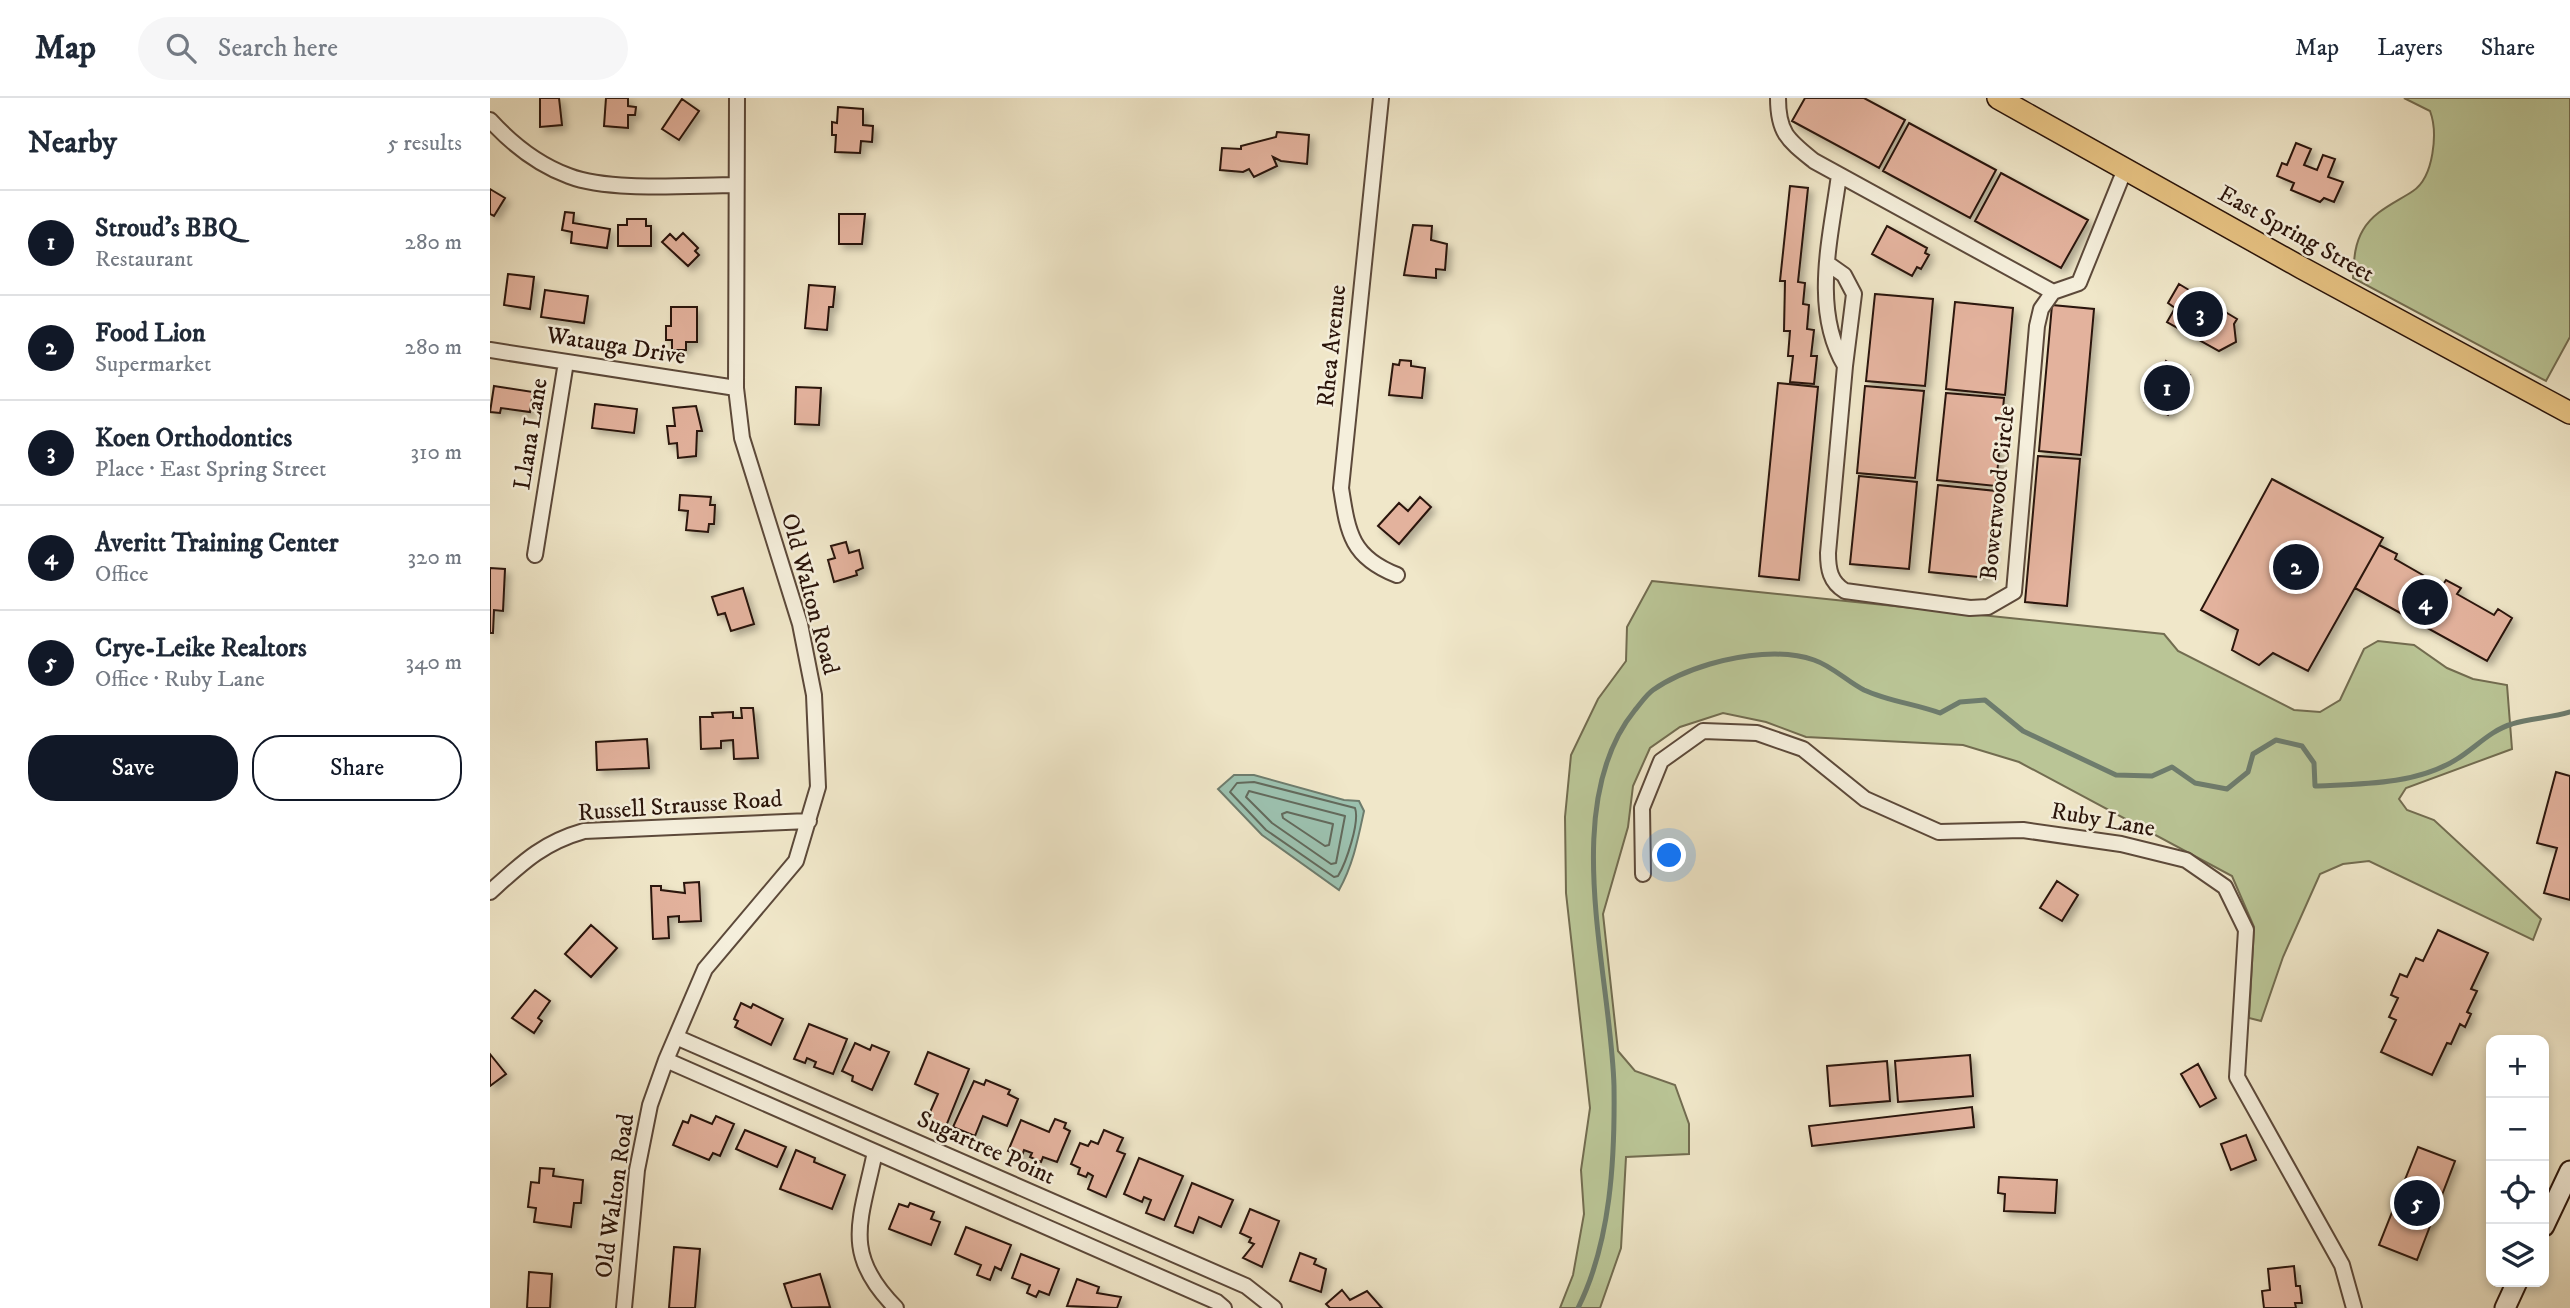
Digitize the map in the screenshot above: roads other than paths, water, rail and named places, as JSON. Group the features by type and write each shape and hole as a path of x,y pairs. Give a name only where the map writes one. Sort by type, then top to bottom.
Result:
{"main road":[{"name":"East Spring Street","path":"1998,98 2570,413"},
{"path":"2545,1224 2570,1171"},
{"path":"2505,1308 2515,1287"}],"street":[{"name":"Old Walton Road","path":"624,1308 637,1170 650,1105 666,1060 705,969 796,861 818,787 814,695 800,624 742,438 736,388 737,98"},
{"name":"Rhea Avenue","path":"1381,98 1340,488 1345,517 1355,544 1372,565 1396,575"},
{"path":"1778,98 1779,125 1791,143 1839,175 2053,292 2079,283 2125,169"},
{"path":"490,120 531,156 570,177 616,184 736,185"},
{"name":"Bowerwood Circle","path":"1839,175 1825,274 1831,332 1835,350 1845,366"},
{"name":"Bowerwood Circle","path":"1827,263 1844,275 1854,294 1828,553 1832,580 1845,591 1969,608 1988,607 2014,592 2037,326 2041,309 2053,292"},
{"name":"Watauga Drive","path":"490,350 736,388"},
{"name":"Llana Lane","path":"534,555 566,362"},
{"name":"Ruby Lane","path":"1643,874 1642,808 1661,761 1703,732 1756,733 1803,749 1865,799 1939,832 2023,830 2121,844 2186,860 2225,887 2246,930 2237,1077 2342,1265 2354,1308"},
{"name":"Russell Strausse Road","path":"490,892 536,851 559,838 584,831 809,821"},
{"name":"Sugartree Point","path":"676,1037 1246,1286 1273,1308"},
{"name":"Sugartree Point","path":"666,1060 1217,1302 1224,1308"},
{"path":"876,1152 858,1233 860,1256 869,1278 896,1308"}],"water":[{"path":"1234,775 1254,775 1344,800 1359,801 1364,811 1360,832 1339,890 1262,835 1218,789"}],"waterway":[{"path":"1578,1308 1598,1256 1612,1170 1614,1086 1595,892 1594,841 1599,793 1612,749 1635,710 1648,694 1673,678 1735,658 1762,654 1802,657 1821,663 1873,694 1940,713 1960,702 1985,700 2023,731 2116,775 2152,776 2172,767 2195,783 2227,789 2248,772 2253,754 2276,740 2302,746 2314,763 2315,786 2388,782 2441,768 2504,727 2570,712"}],"place":[{"name":"Koen Orthodontics","path":"2200,314"},
{"name":"Stroud's BBQ","path":"2167,388"},
{"name":"Food Lion","path":"2296,567"},
{"name":"Averitt Training Center","path":"2425,602"},
{"name":"Crye-Leike Realtors","path":"2417,1203"}]}
